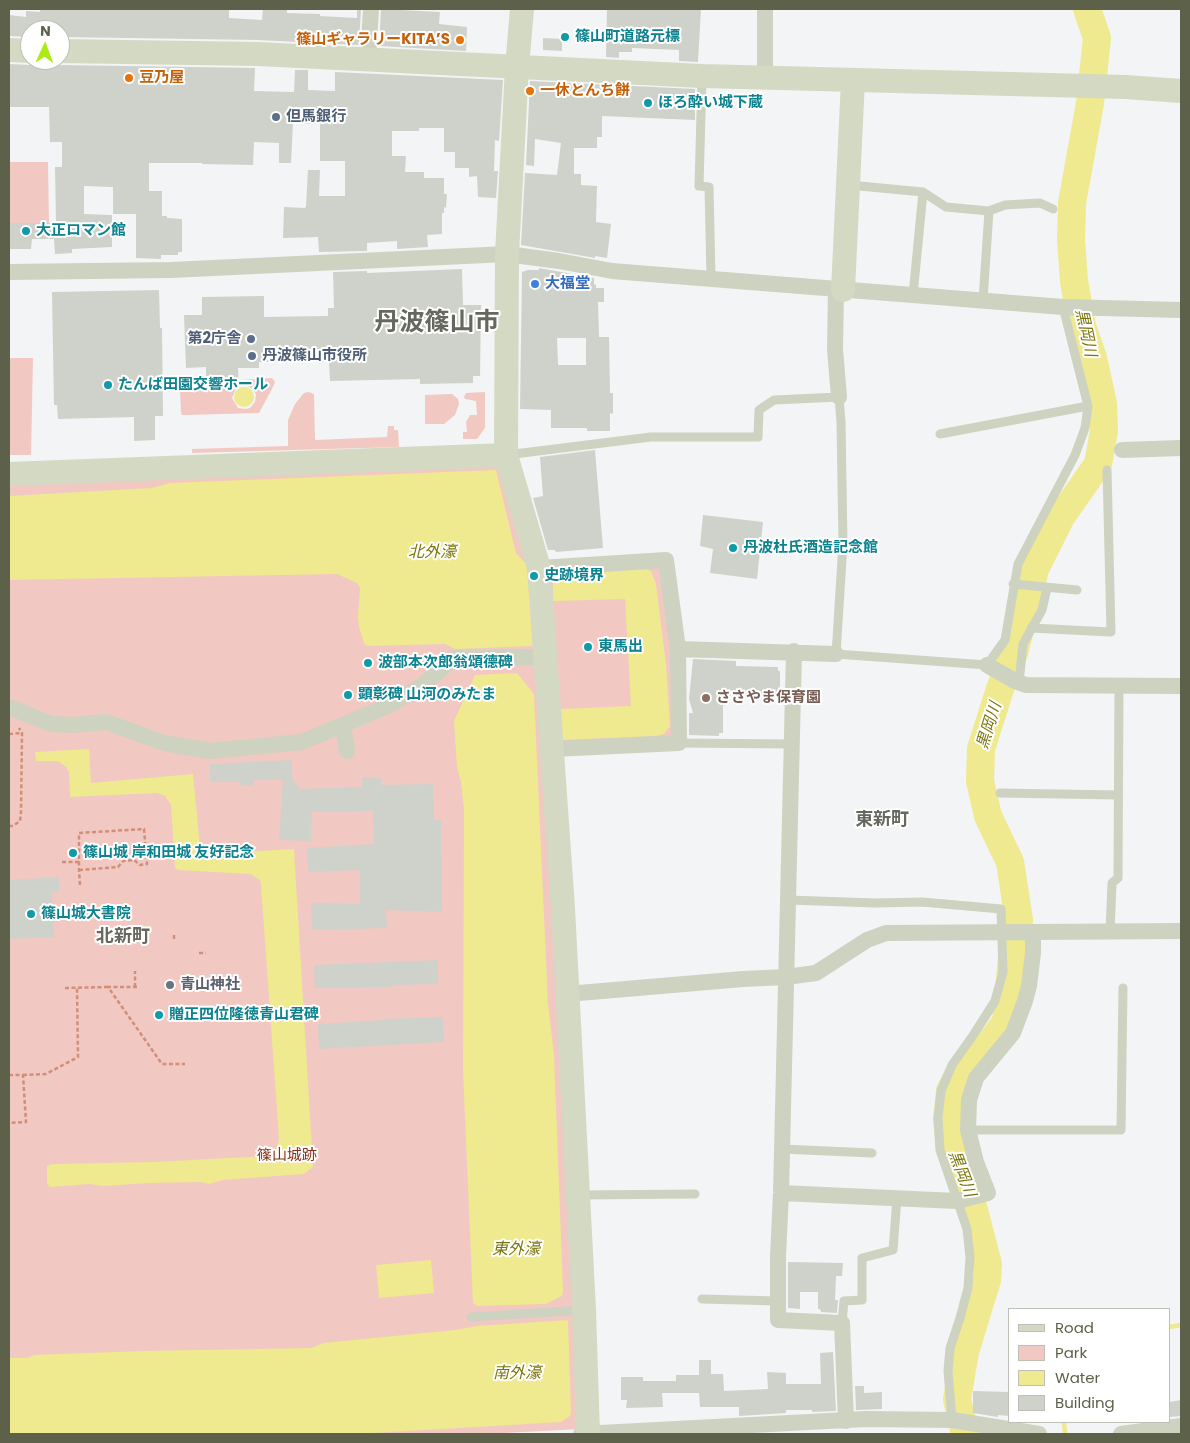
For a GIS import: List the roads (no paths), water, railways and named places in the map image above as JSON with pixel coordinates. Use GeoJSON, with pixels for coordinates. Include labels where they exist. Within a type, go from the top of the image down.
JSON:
{"type":"FeatureCollection","features":[{"type":"Feature","properties":{"kind":"street"},"geometry":{"type":"LineString","coordinates":[[368,60],[371,9]]}},
{"type":"Feature","properties":{"kind":"street"},"geometry":{"type":"LineString","coordinates":[[522,9],[507,254],[506,455],[540,568],[563,908],[584,1310],[588,1434]]}},
{"type":"Feature","properties":{"kind":"street"},"geometry":{"type":"LineString","coordinates":[[765,9],[765,77]]}},
{"type":"Feature","properties":{"kind":"street"},"geometry":{"type":"LineString","coordinates":[[70,51],[258,54],[702,76],[1126,87],[1181,91]]}},
{"type":"Feature","properties":{"kind":"street"},"geometry":{"type":"LineString","coordinates":[[839,397],[835,349],[848,185],[852,80]]}},
{"type":"Feature","properties":{"kind":"street"},"geometry":{"type":"LineString","coordinates":[[9,272],[170,270],[507,254],[612,271],[840,290],[1063,307],[1181,310]]}},
{"type":"Feature","properties":{"kind":"street"},"geometry":{"type":"LineString","coordinates":[[1122,450],[1181,448]]}},
{"type":"Feature","properties":{"kind":"street"},"geometry":{"type":"LineString","coordinates":[[9,474],[506,455]]}},
{"type":"Feature","properties":{"kind":"street"},"geometry":{"type":"LineString","coordinates":[[540,568],[666,560],[678,649],[679,742],[553,749]]}},
{"type":"Feature","properties":{"kind":"street"},"geometry":{"type":"LineString","coordinates":[[678,649],[794,651],[836,654]]}},
{"type":"Feature","properties":{"kind":"street"},"geometry":{"type":"LineString","coordinates":[[794,651],[778,1257],[778,1320],[842,1322],[846,1421]]}},
{"type":"Feature","properties":{"kind":"street"},"geometry":{"type":"LineString","coordinates":[[9,707],[51,724],[74,725],[106,722],[164,743],[210,751],[302,742],[390,705],[424,684],[454,658],[546,657]]}},
{"type":"Feature","properties":{"kind":"street"},"geometry":{"type":"LineString","coordinates":[[992,668],[1026,685],[1181,686]]}},
{"type":"Feature","properties":{"kind":"street"},"geometry":{"type":"LineString","coordinates":[[344,725],[347,751]]}},
{"type":"Feature","properties":{"kind":"street"},"geometry":{"type":"LineString","coordinates":[[567,994],[744,979],[786,978],[816,973],[867,940],[886,933],[1181,931]]}},
{"type":"Feature","properties":{"kind":"street"},"geometry":{"type":"LineString","coordinates":[[781,1193],[959,1201],[988,1193],[976,1162],[968,1130],[969,1100],[976,1078],[1013,1033],[1025,1001],[1033,953],[1030,932]]}},
{"type":"Feature","properties":{"kind":"street"},"geometry":{"type":"LineString","coordinates":[[581,1434],[802,1429],[846,1421],[866,1427],[952,1420],[1039,1434]]}},
{"type":"Feature","properties":{"kind":"street"},"geometry":{"type":"LineString","coordinates":[[1121,1434],[1181,1426]]}},
{"type":"Feature","properties":{"kind":"lane"},"geometry":{"type":"LineString","coordinates":[[702,76],[699,186],[709,187],[711,278]]}},
{"type":"Feature","properties":{"kind":"lane"},"geometry":{"type":"LineString","coordinates":[[848,185],[923,192],[946,207],[989,211],[1005,205],[1040,203],[1053,209]]}},
{"type":"Feature","properties":{"kind":"lane"},"geometry":{"type":"LineString","coordinates":[[913,295],[923,192]]}},
{"type":"Feature","properties":{"kind":"lane"},"geometry":{"type":"LineString","coordinates":[[983,300],[989,211]]}},
{"type":"Feature","properties":{"kind":"lane"},"geometry":{"type":"LineString","coordinates":[[506,455],[651,437],[758,437],[759,410],[774,400],[839,397],[843,544],[836,654],[992,668],[1005,640],[1013,584],[1018,564],[1075,455],[1085,428],[1088,406],[1063,307]]}},
{"type":"Feature","properties":{"kind":"lane"},"geometry":{"type":"LineString","coordinates":[[940,434],[1088,406]]}},
{"type":"Feature","properties":{"kind":"lane"},"geometry":{"type":"LineString","coordinates":[[1031,628],[1111,632],[1107,470]]}},
{"type":"Feature","properties":{"kind":"lane"},"geometry":{"type":"LineString","coordinates":[[1013,584],[1077,590]]}},
{"type":"Feature","properties":{"kind":"lane"},"geometry":{"type":"LineString","coordinates":[[1017,682],[1023,644],[1042,610],[1047,588]]}},
{"type":"Feature","properties":{"kind":"lane"},"geometry":{"type":"LineString","coordinates":[[1110,932],[1112,884],[1118,878],[1120,686]]}},
{"type":"Feature","properties":{"kind":"lane"},"geometry":{"type":"LineString","coordinates":[[679,742],[792,744]]}},
{"type":"Feature","properties":{"kind":"lane"},"geometry":{"type":"LineString","coordinates":[[1000,793],[1118,795]]}},
{"type":"Feature","properties":{"kind":"lane"},"geometry":{"type":"LineString","coordinates":[[788,900],[875,904],[922,902],[1001,909],[1003,972],[995,1001],[952,1065],[941,1091],[938,1118],[940,1150],[967,1229],[970,1257],[968,1288],[950,1348],[948,1371],[952,1420]]}},
{"type":"Feature","properties":{"kind":"lane"},"geometry":{"type":"LineString","coordinates":[[968,1130],[1120,1130],[1123,988]]}},
{"type":"Feature","properties":{"kind":"lane"},"geometry":{"type":"LineString","coordinates":[[782,1149],[872,1153]]}},
{"type":"Feature","properties":{"kind":"lane"},"geometry":{"type":"LineString","coordinates":[[578,1195],[694,1194]]}},
{"type":"Feature","properties":{"kind":"lane"},"geometry":{"type":"LineString","coordinates":[[842,1322],[844,1301],[862,1300],[862,1258],[893,1250],[897,1198]]}},
{"type":"Feature","properties":{"kind":"lane"},"geometry":{"type":"LineString","coordinates":[[702,1299],[778,1301]]}},
{"type":"Feature","properties":{"kind":"lane"},"geometry":{"type":"LineString","coordinates":[[471,1317],[584,1310]]}},
{"type":"Feature","properties":{"kind":"water"},"geometry":{"type":"Polygon","coordinates":[[[244,387],[251,390],[254,397],[251,404],[244,407],[237,404],[234,397],[237,390],[244,387]]]}},
{"type":"Feature","properties":{"kind":"water","name":"北外濠"},"geometry":{"type":"Polygon","coordinates":[[[496,470],[516,553],[529,567],[533,646],[455,649],[445,644],[368,646],[364,644],[359,627],[360,588],[357,583],[337,574],[9,580],[9,496],[151,488],[170,483],[496,470]]]}},
{"type":"Feature","properties":{"kind":"water"},"geometry":{"type":"Polygon","coordinates":[[[645,568],[651,571],[656,584],[666,664],[670,726],[664,734],[656,736],[560,740],[560,709],[631,706],[625,599],[553,601],[553,576],[645,568]]]}},
{"type":"Feature","properties":{"kind":"water","name":"東外濠"},"geometry":{"type":"Polygon","coordinates":[[[517,673],[534,694],[548,1004],[554,1055],[563,1290],[562,1296],[546,1304],[477,1306],[473,1303],[463,1070],[464,810],[461,782],[457,767],[454,721],[475,675],[517,673]]]}},
{"type":"Feature","properties":{"kind":"water"},"geometry":{"type":"Polygon","coordinates":[[[89,749],[91,783],[193,774],[200,847],[205,852],[224,853],[294,849],[313,1167],[304,1174],[222,1180],[209,1184],[201,1182],[148,1183],[104,1186],[90,1184],[50,1187],[47,1183],[47,1166],[53,1164],[154,1162],[267,1156],[277,1148],[279,1138],[260,880],[250,874],[178,870],[175,867],[171,805],[165,796],[157,793],[70,797],[69,772],[66,767],[58,761],[36,761],[35,752],[89,749]]]}},
{"type":"Feature","properties":{"kind":"water"},"geometry":{"type":"Polygon","coordinates":[[[431,1260],[434,1293],[379,1298],[376,1265],[431,1260]]]}},
{"type":"Feature","properties":{"kind":"water","name":"南外濠"},"geometry":{"type":"Polygon","coordinates":[[[568,1320],[571,1412],[570,1416],[561,1422],[357,1434],[9,1434],[9,1358],[27,1358],[34,1355],[143,1351],[312,1348],[323,1343],[455,1330],[477,1326],[568,1320]]]}},
{"type":"Feature","properties":{"kind":"waterway","name":"黒岡川"},"geometry":{"type":"LineString","coordinates":[[965,1434],[957,1399],[965,1352],[987,1280],[988,1264],[970,1195],[950,1148],[947,1119],[950,1091],[962,1068],[986,1048],[1006,1022],[1012,957],[1019,920],[1010,862],[988,816],[980,781],[981,749],[1000,689],[1014,653],[1035,569],[1061,517],[1098,464],[1104,431],[1103,404],[1093,358],[1082,326],[1074,281],[1071,240],[1072,203],[1090,103],[1097,38],[1087,9]]}},
{"type":"Feature","properties":{"kind":"waterway"},"geometry":{"type":"LineString","coordinates":[[1170,1327],[1181,1325]]}},
{"type":"Feature","properties":{"kind":"waterway"},"geometry":{"type":"LineString","coordinates":[[1064,1423],[1065,1434]]}},
{"type":"Feature","properties":{"kind":"place","name":"篠山町道路元標"},"geometry":{"type":"Point","coordinates":[565,37]}},
{"type":"Feature","properties":{"kind":"place","name":"篠山ギャラリーKITA’S"},"geometry":{"type":"Point","coordinates":[460,40]}},
{"type":"Feature","properties":{"kind":"place","name":"豆乃屋"},"geometry":{"type":"Point","coordinates":[129,78]}},
{"type":"Feature","properties":{"kind":"place","name":"一休とんち餅"},"geometry":{"type":"Point","coordinates":[530,91]}},
{"type":"Feature","properties":{"kind":"place","name":"ほろ酔い城下蔵"},"geometry":{"type":"Point","coordinates":[648,103]}},
{"type":"Feature","properties":{"kind":"place","name":"但馬銀行"},"geometry":{"type":"Point","coordinates":[276,117]}},
{"type":"Feature","properties":{"kind":"place","name":"大正ロマン館"},"geometry":{"type":"Point","coordinates":[26,231]}},
{"type":"Feature","properties":{"kind":"place","name":"大福堂"},"geometry":{"type":"Point","coordinates":[535,284]}},
{"type":"Feature","properties":{"kind":"place","name":"第2庁舎"},"geometry":{"type":"Point","coordinates":[251,339]}},
{"type":"Feature","properties":{"kind":"place","name":"丹波篠山市役所"},"geometry":{"type":"Point","coordinates":[252,356]}},
{"type":"Feature","properties":{"kind":"place","name":"たんば田園交響ホール"},"geometry":{"type":"Point","coordinates":[108,385]}},
{"type":"Feature","properties":{"kind":"place","name":"丹波杜氏酒造記念館"},"geometry":{"type":"Point","coordinates":[733,548]}},
{"type":"Feature","properties":{"kind":"place","name":"史跡境界"},"geometry":{"type":"Point","coordinates":[534,576]}},
{"type":"Feature","properties":{"kind":"place","name":"東馬出"},"geometry":{"type":"Point","coordinates":[588,647]}},
{"type":"Feature","properties":{"kind":"place","name":"波部本次郎翁頌德碑"},"geometry":{"type":"Point","coordinates":[368,663]}},
{"type":"Feature","properties":{"kind":"place","name":"顕彰碑 山河のみたま"},"geometry":{"type":"Point","coordinates":[348,695]}},
{"type":"Feature","properties":{"kind":"place","name":"ささやま保育園"},"geometry":{"type":"Point","coordinates":[706,698]}},
{"type":"Feature","properties":{"kind":"place","name":"篠山城 岸和田城 友好記念"},"geometry":{"type":"Point","coordinates":[73,853]}},
{"type":"Feature","properties":{"kind":"place","name":"篠山城大書院"},"geometry":{"type":"Point","coordinates":[31,914]}},
{"type":"Feature","properties":{"kind":"place","name":"青山神社"},"geometry":{"type":"Point","coordinates":[170,985]}},
{"type":"Feature","properties":{"kind":"place","name":"贈正四位隆徳青山君碑"},"geometry":{"type":"Point","coordinates":[159,1015]}},
{"type":"Feature","properties":{"kind":"district","name":"丹波篠山市"},"geometry":{"type":"Point","coordinates":[437,324]}},
{"type":"Feature","properties":{"kind":"district","name":"東新町"},"geometry":{"type":"Point","coordinates":[882,820]}},
{"type":"Feature","properties":{"kind":"district","name":"北新町"},"geometry":{"type":"Point","coordinates":[123,937]}},
{"type":"Feature","properties":{"kind":"park label","name":"篠山城跡"},"geometry":{"type":"Point","coordinates":[287,1156]}}]}
